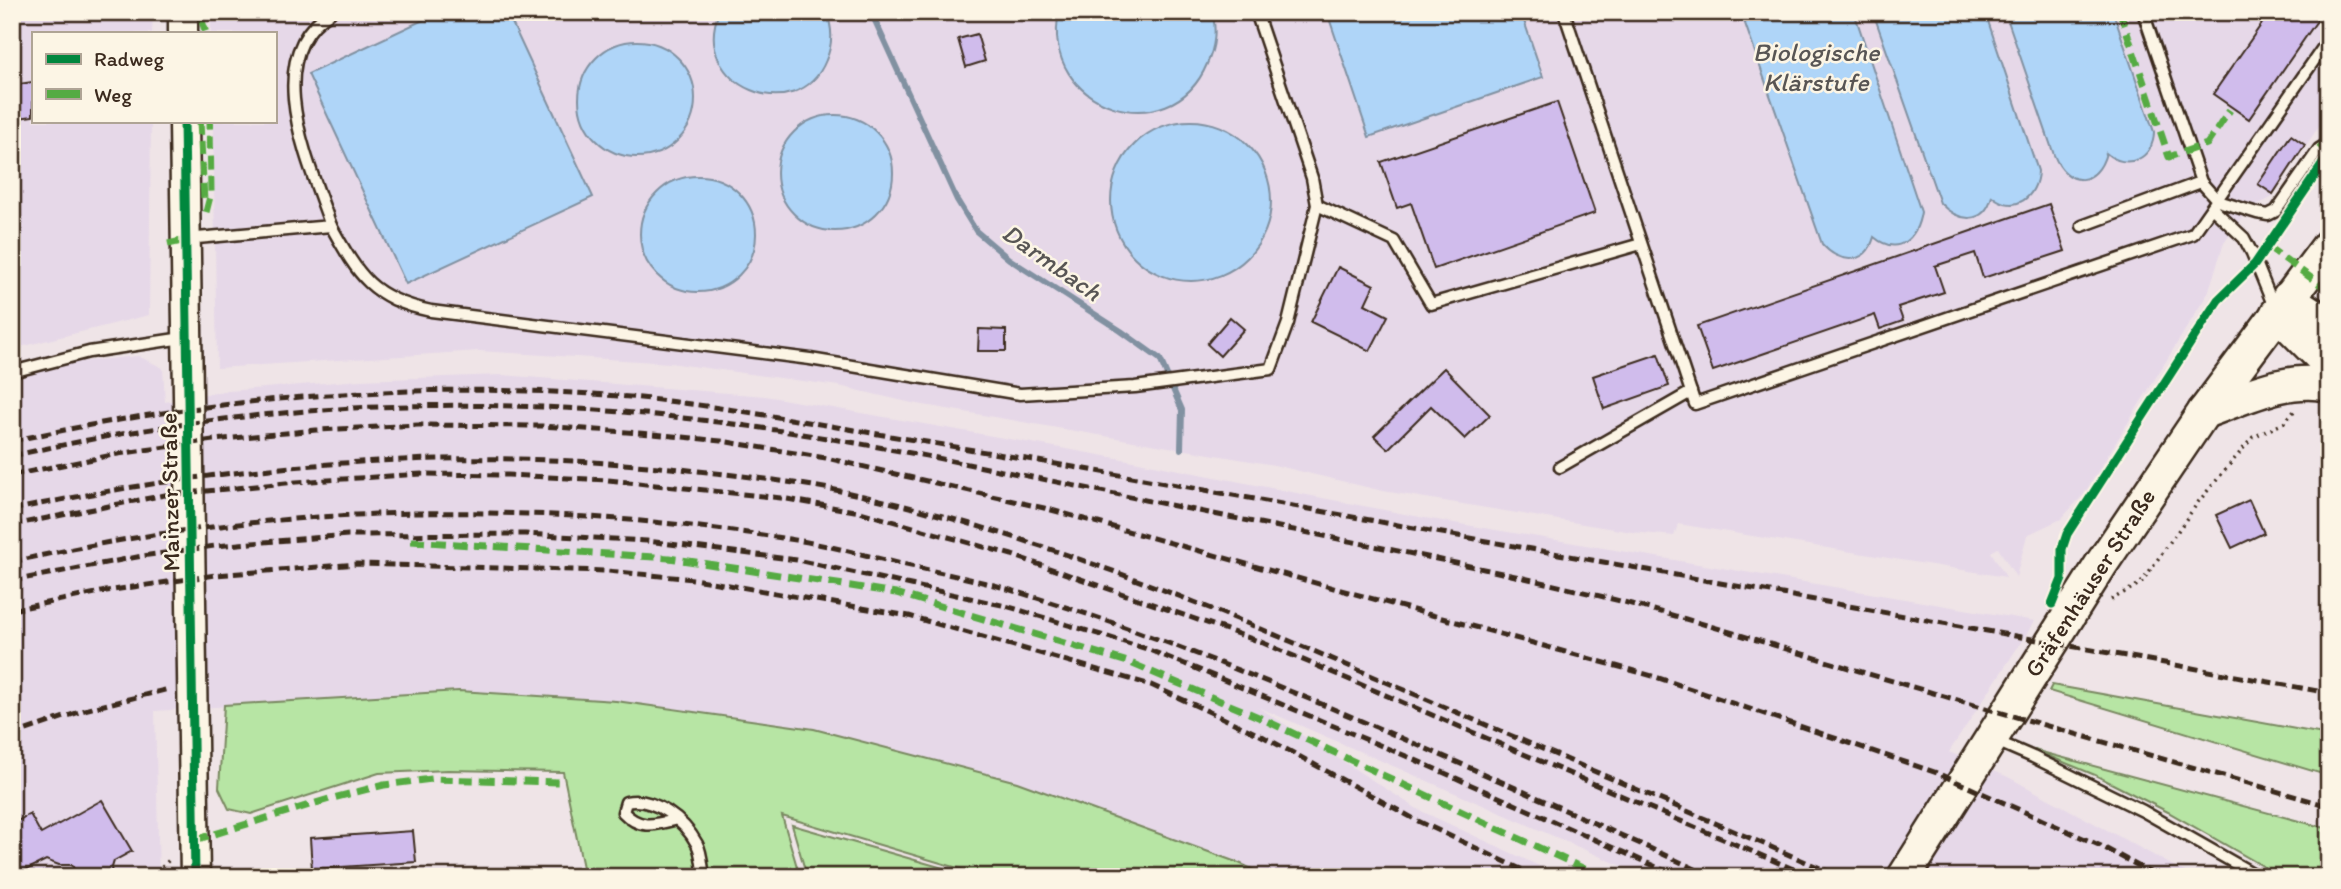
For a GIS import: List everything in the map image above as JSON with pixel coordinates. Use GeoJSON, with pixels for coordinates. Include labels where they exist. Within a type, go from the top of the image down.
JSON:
{"type":"FeatureCollection","features":[{"type":"Feature","properties":{"kind":"main road"},"geometry":{"type":"LineString","coordinates":[[183,12],[183,32]]}},
{"type":"Feature","properties":{"kind":"main road","name":"Mainzer Straße"},"geometry":{"type":"LineString","coordinates":[[184,122],[187,338],[187,866]]}},
{"type":"Feature","properties":{"kind":"main road","name":"Gräfenhäuser Straße"},"geometry":{"type":"LineString","coordinates":[[1904,877],[2074,605],[2204,412],[2329,246]]}},
{"type":"Feature","properties":{"kind":"main road"},"geometry":{"type":"LineString","coordinates":[[2283,305],[2329,325]]}},
{"type":"Feature","properties":{"kind":"main road"},"geometry":{"type":"LineString","coordinates":[[2283,305],[2329,365]]}},
{"type":"Feature","properties":{"kind":"main road"},"geometry":{"type":"LineString","coordinates":[[2204,412],[2294,383],[2329,385]]}},
{"type":"Feature","properties":{"kind":"lane"},"geometry":{"type":"LineString","coordinates":[[331,12],[304,37],[297,57],[293,88],[295,114],[301,141],[331,226],[349,259],[377,291],[411,306],[431,311],[810,359],[1020,394],[1135,387],[1270,369],[1288,323],[1317,205],[1312,178],[1256,12]]}},
{"type":"Feature","properties":{"kind":"lane"},"geometry":{"type":"LineString","coordinates":[[1564,12],[1695,404],[2193,234],[2216,205],[2329,39]]}},
{"type":"Feature","properties":{"kind":"lane"},"geometry":{"type":"LineString","coordinates":[[2143,12],[2201,182],[2248,245],[2283,305]]}},
{"type":"Feature","properties":{"kind":"lane"},"geometry":{"type":"LineString","coordinates":[[2216,205],[2268,215],[2276,211],[2319,149],[2329,143]]}},
{"type":"Feature","properties":{"kind":"lane"},"geometry":{"type":"LineString","coordinates":[[2082,226],[2201,182]]}},
{"type":"Feature","properties":{"kind":"lane"},"geometry":{"type":"LineString","coordinates":[[1317,205],[1394,241],[1431,304],[1641,244]]}},
{"type":"Feature","properties":{"kind":"lane"},"geometry":{"type":"LineString","coordinates":[[186,240],[331,226]]}},
{"type":"Feature","properties":{"kind":"lane"},"geometry":{"type":"LineString","coordinates":[[12,372],[89,352],[187,338]]}},
{"type":"Feature","properties":{"kind":"lane"},"geometry":{"type":"LineString","coordinates":[[1560,467],[1691,392]]}},
{"type":"Feature","properties":{"kind":"lane"},"geometry":{"type":"LineString","coordinates":[[1990,738],[2143,811],[2259,877]]}},
{"type":"Feature","properties":{"kind":"lane"},"geometry":{"type":"LineString","coordinates":[[677,819],[652,825],[632,822],[623,812],[626,802],[637,800],[663,808],[677,819],[698,846],[704,877]]}},
{"type":"Feature","properties":{"kind":"path"},"geometry":{"type":"LineString","coordinates":[[2108,602],[2141,583],[2199,501],[2253,437],[2284,423],[2295,410],[2295,400]]}},
{"type":"Feature","properties":{"kind":"path"},"geometry":{"type":"LineString","coordinates":[[152,877],[187,866]]}},
{"type":"Feature","properties":{"kind":"shaded area"},"geometry":{"type":"Polygon","coordinates":[[[12,12],[153,12],[152,32],[32,32],[32,122],[151,122],[149,315],[12,349],[12,12]]]}},
{"type":"Feature","properties":{"kind":"shaded area"},"geometry":{"type":"Polygon","coordinates":[[[211,12],[2329,12],[2329,111],[2271,198],[2248,209],[2224,243],[2208,293],[2084,494],[2061,519],[2027,535],[2016,577],[1998,548],[1991,552],[2006,577],[1678,524],[1674,536],[1632,532],[1383,491],[1274,465],[912,403],[839,386],[670,363],[479,351],[217,368],[213,122],[276,122],[276,32],[211,32],[211,12]]]}},
{"type":"Feature","properties":{"kind":"shaded area"},"geometry":{"type":"Polygon","coordinates":[[[138,356],[163,368],[165,402],[217,392],[360,380],[502,375],[765,396],[1128,460],[1425,518],[2035,621],[1949,752],[2008,777],[2194,877],[1647,877],[1258,707],[1419,810],[1563,877],[1269,877],[1239,863],[1017,782],[616,701],[459,691],[155,711],[159,877],[12,877],[12,381],[58,364],[138,356]]]}},
{"type":"Feature","properties":{"kind":"green space"},"geometry":{"type":"Polygon","coordinates":[[[2052,685],[2329,735],[2329,776],[2049,691],[2052,685]]]}},
{"type":"Feature","properties":{"kind":"green space"},"geometry":{"type":"Polygon","coordinates":[[[459,691],[616,701],[814,729],[1017,782],[1239,863],[1269,877],[988,877],[782,816],[800,877],[585,877],[563,772],[448,770],[379,773],[251,814],[229,809],[219,788],[224,705],[459,691]]]}},
{"type":"Feature","properties":{"kind":"green space"},"geometry":{"type":"Polygon","coordinates":[[[2034,750],[2329,829],[2329,877],[2282,877],[2168,812],[2095,775],[2034,750]]]}},
{"type":"Feature","properties":{"kind":"green space"},"geometry":{"type":"Polygon","coordinates":[[[792,825],[957,872],[971,877],[807,877],[792,825]]]}},
{"type":"Feature","properties":{"kind":"water"},"geometry":{"type":"Polygon","coordinates":[[[440,12],[507,12],[593,197],[406,284],[308,74],[440,12]]]}},
{"type":"Feature","properties":{"kind":"water"},"geometry":{"type":"Polygon","coordinates":[[[719,12],[826,12],[831,36],[826,60],[812,81],[793,92],[772,95],[751,90],[732,78],[719,61],[714,38],[719,12]]]}},
{"type":"Feature","properties":{"kind":"water"},"geometry":{"type":"Polygon","coordinates":[[[1059,12],[1212,12],[1215,32],[1212,51],[1207,64],[1189,90],[1166,106],[1139,111],[1112,107],[1088,94],[1069,73],[1058,46],[1059,12]]]}},
{"type":"Feature","properties":{"kind":"water"},"geometry":{"type":"Polygon","coordinates":[[[1327,12],[1521,12],[1543,77],[1369,137],[1327,12]]]}},
{"type":"Feature","properties":{"kind":"water","name":"Biologische Klärstufe"},"geometry":{"type":"Polygon","coordinates":[[[1741,12],[1854,12],[1921,212],[1915,230],[1905,242],[1891,245],[1874,237],[1865,253],[1851,259],[1836,255],[1822,244],[1741,12]]]}},
{"type":"Feature","properties":{"kind":"water","name":"Biologische Klärstufe"},"geometry":{"type":"Polygon","coordinates":[[[1873,12],[1985,12],[2038,171],[2034,189],[2023,200],[2009,204],[1992,196],[1983,212],[1970,218],[1955,214],[1940,203],[1873,12]]]}},
{"type":"Feature","properties":{"kind":"water"},"geometry":{"type":"Polygon","coordinates":[[[2005,12],[2113,12],[2154,132],[2153,141],[2144,155],[2138,159],[2122,161],[2106,153],[2102,164],[2089,177],[2074,178],[2066,173],[2054,155],[2005,12]]]}},
{"type":"Feature","properties":{"kind":"water"},"geometry":{"type":"Polygon","coordinates":[[[637,41],[659,45],[678,58],[691,77],[695,99],[691,121],[678,140],[659,153],[637,157],[615,153],[596,140],[583,121],[579,99],[583,77],[596,58],[615,45],[637,41]]]}},
{"type":"Feature","properties":{"kind":"water"},"geometry":{"type":"Polygon","coordinates":[[[835,115],[857,119],[876,132],[889,151],[893,173],[889,195],[876,214],[857,227],[835,231],[813,227],[794,214],[781,195],[777,173],[781,151],[794,132],[813,119],[835,115]]]}},
{"type":"Feature","properties":{"kind":"water"},"geometry":{"type":"Polygon","coordinates":[[[1191,121],[1221,128],[1247,145],[1264,171],[1271,201],[1264,231],[1247,257],[1221,274],[1191,281],[1161,274],[1135,257],[1118,231],[1111,201],[1118,171],[1135,145],[1161,128],[1191,121]]]}},
{"type":"Feature","properties":{"kind":"water"},"geometry":{"type":"Polygon","coordinates":[[[698,176],[720,180],[739,193],[752,212],[756,234],[752,256],[739,275],[720,288],[698,292],[676,288],[657,275],[644,256],[640,234],[644,212],[657,193],[676,180],[698,176]]]}},
{"type":"Feature","properties":{"kind":"building"},"geometry":{"type":"Polygon","coordinates":[[[2270,12],[2323,12],[2249,119],[2213,94],[2270,12]]]}},
{"type":"Feature","properties":{"kind":"building"},"geometry":{"type":"Polygon","coordinates":[[[977,34],[985,61],[966,67],[958,39],[977,34]]]}},
{"type":"Feature","properties":{"kind":"building"},"geometry":{"type":"Polygon","coordinates":[[[32,82],[32,116],[12,119],[12,85],[32,82]]]}},
{"type":"Feature","properties":{"kind":"building"},"geometry":{"type":"Polygon","coordinates":[[[1557,102],[1595,213],[1434,269],[1411,203],[1397,208],[1381,162],[1557,102]]]}},
{"type":"Feature","properties":{"kind":"building"},"geometry":{"type":"Polygon","coordinates":[[[2291,135],[2305,145],[2273,194],[2258,184],[2291,135]]]}},
{"type":"Feature","properties":{"kind":"building"},"geometry":{"type":"Polygon","coordinates":[[[2049,204],[2065,251],[1983,278],[1975,253],[1935,266],[1944,292],[1898,307],[1903,321],[1880,329],[1875,315],[1713,371],[1697,326],[2049,204]]]}},
{"type":"Feature","properties":{"kind":"building"},"geometry":{"type":"Polygon","coordinates":[[[1338,267],[1374,285],[1365,304],[1388,316],[1370,351],[1311,322],[1338,267]]]}},
{"type":"Feature","properties":{"kind":"building"},"geometry":{"type":"Polygon","coordinates":[[[1230,317],[1244,329],[1220,356],[1207,344],[1230,317]]]}},
{"type":"Feature","properties":{"kind":"building"},"geometry":{"type":"Polygon","coordinates":[[[979,329],[1006,330],[1006,351],[978,351],[979,329]]]}},
{"type":"Feature","properties":{"kind":"building"},"geometry":{"type":"Polygon","coordinates":[[[1658,354],[1669,386],[1604,409],[1593,376],[1658,354]]]}},
{"type":"Feature","properties":{"kind":"building"},"geometry":{"type":"Polygon","coordinates":[[[1444,368],[1490,415],[1465,439],[1431,406],[1388,449],[1374,436],[1444,368]]]}},
{"type":"Feature","properties":{"kind":"building"},"geometry":{"type":"Polygon","coordinates":[[[2249,500],[2264,533],[2232,548],[2216,515],[2249,500]]]}},
{"type":"Feature","properties":{"kind":"building"},"geometry":{"type":"Polygon","coordinates":[[[102,800],[132,851],[114,861],[110,874],[97,870],[86,877],[78,877],[72,865],[59,865],[46,860],[12,877],[12,824],[30,814],[41,834],[102,800]]]}},
{"type":"Feature","properties":{"kind":"building"},"geometry":{"type":"Polygon","coordinates":[[[413,831],[416,862],[312,869],[310,838],[413,831]]]}},
{"type":"Feature","properties":{"kind":"waterway","name":"Darmbach"},"geometry":{"type":"LineString","coordinates":[[871,12],[957,200],[976,231],[1009,259],[1160,359],[1182,410],[1181,449]]}},
{"type":"Feature","properties":{"kind":"railway"},"geometry":{"type":"LineString","coordinates":[[12,441],[221,405],[362,393],[503,391],[651,399],[765,415],[1105,472],[2329,693]]}},
{"type":"Feature","properties":{"kind":"railway"},"geometry":{"type":"LineString","coordinates":[[12,456],[176,425],[258,415],[425,406],[591,410],[674,417],[795,433],[975,466],[1388,549],[1620,601],[2329,806]]}},
{"type":"Feature","properties":{"kind":"railway"},"geometry":{"type":"LineString","coordinates":[[12,475],[118,454],[213,440],[316,430],[418,425],[543,426],[653,434],[721,441],[826,458],[1044,508],[1656,677],[1937,773],[2101,846],[2159,877]]}},
{"type":"Feature","properties":{"kind":"railway"},"geometry":{"type":"LineString","coordinates":[[12,510],[97,493],[268,469],[439,459],[612,463],[698,471],[839,491],[929,512],[998,532],[1134,579],[1334,660],[1841,877]]}},
{"type":"Feature","properties":{"kind":"railway"},"geometry":{"type":"LineString","coordinates":[[12,525],[165,495],[296,482],[422,474],[608,480],[781,498],[860,512],[1012,555],[1261,642],[1812,877]]}},
{"type":"Feature","properties":{"kind":"railway"},"geometry":{"type":"LineString","coordinates":[[12,562],[108,542],[205,528],[302,518],[399,513],[595,517],[692,526],[804,542],[988,584],[1055,603],[1174,645],[1379,728],[1713,877]]}},
{"type":"Feature","properties":{"kind":"railway"},"geometry":{"type":"LineString","coordinates":[[12,581],[142,556],[215,546],[348,535],[525,534],[647,541],[797,560],[1006,606],[1144,648],[1413,759],[1679,877]]}},
{"type":"Feature","properties":{"kind":"railway"},"geometry":{"type":"LineString","coordinates":[[12,610],[106,591],[216,575],[357,564],[607,571],[694,579],[909,616],[1151,685],[1262,736],[1418,821],[1538,877]]}},
{"type":"Feature","properties":{"kind":"railway"},"geometry":{"type":"LineString","coordinates":[[12,735],[88,709],[169,689]]}},
{"type":"Feature","properties":{"kind":"marked path"},"geometry":{"type":"LineString","coordinates":[[2120,12],[2169,157],[2207,144],[2230,110]]}},
{"type":"Feature","properties":{"kind":"marked path"},"geometry":{"type":"LineString","coordinates":[[2145,18],[2163,12]]}},
{"type":"Feature","properties":{"kind":"marked path"},"geometry":{"type":"LineString","coordinates":[[201,18],[206,32]]}},
{"type":"Feature","properties":{"kind":"marked path"},"geometry":{"type":"LineString","coordinates":[[200,122],[204,201]]}},
{"type":"Feature","properties":{"kind":"marked path"},"geometry":{"type":"LineString","coordinates":[[206,212],[211,193],[210,122]]}},
{"type":"Feature","properties":{"kind":"marked path"},"geometry":{"type":"LineString","coordinates":[[2319,149],[2329,136]]}},
{"type":"Feature","properties":{"kind":"marked path"},"geometry":{"type":"LineString","coordinates":[[168,244],[186,240]]}},
{"type":"Feature","properties":{"kind":"marked path"},"geometry":{"type":"LineString","coordinates":[[2267,246],[2329,291]]}},
{"type":"Feature","properties":{"kind":"marked path"},"geometry":{"type":"LineString","coordinates":[[411,541],[669,558],[896,593],[1128,662],[1256,716],[1602,877]]}},
{"type":"Feature","properties":{"kind":"marked path"},"geometry":{"type":"LineString","coordinates":[[195,840],[384,785],[432,779],[563,782]]}},
{"type":"Feature","properties":{"kind":"cycle path"},"geometry":{"type":"LineString","coordinates":[[184,122],[195,877]]}},
{"type":"Feature","properties":{"kind":"cycle path"},"geometry":{"type":"LineString","coordinates":[[2052,604],[2062,579],[2062,549],[2067,534],[2218,300],[2255,264],[2329,155]]}}]}
